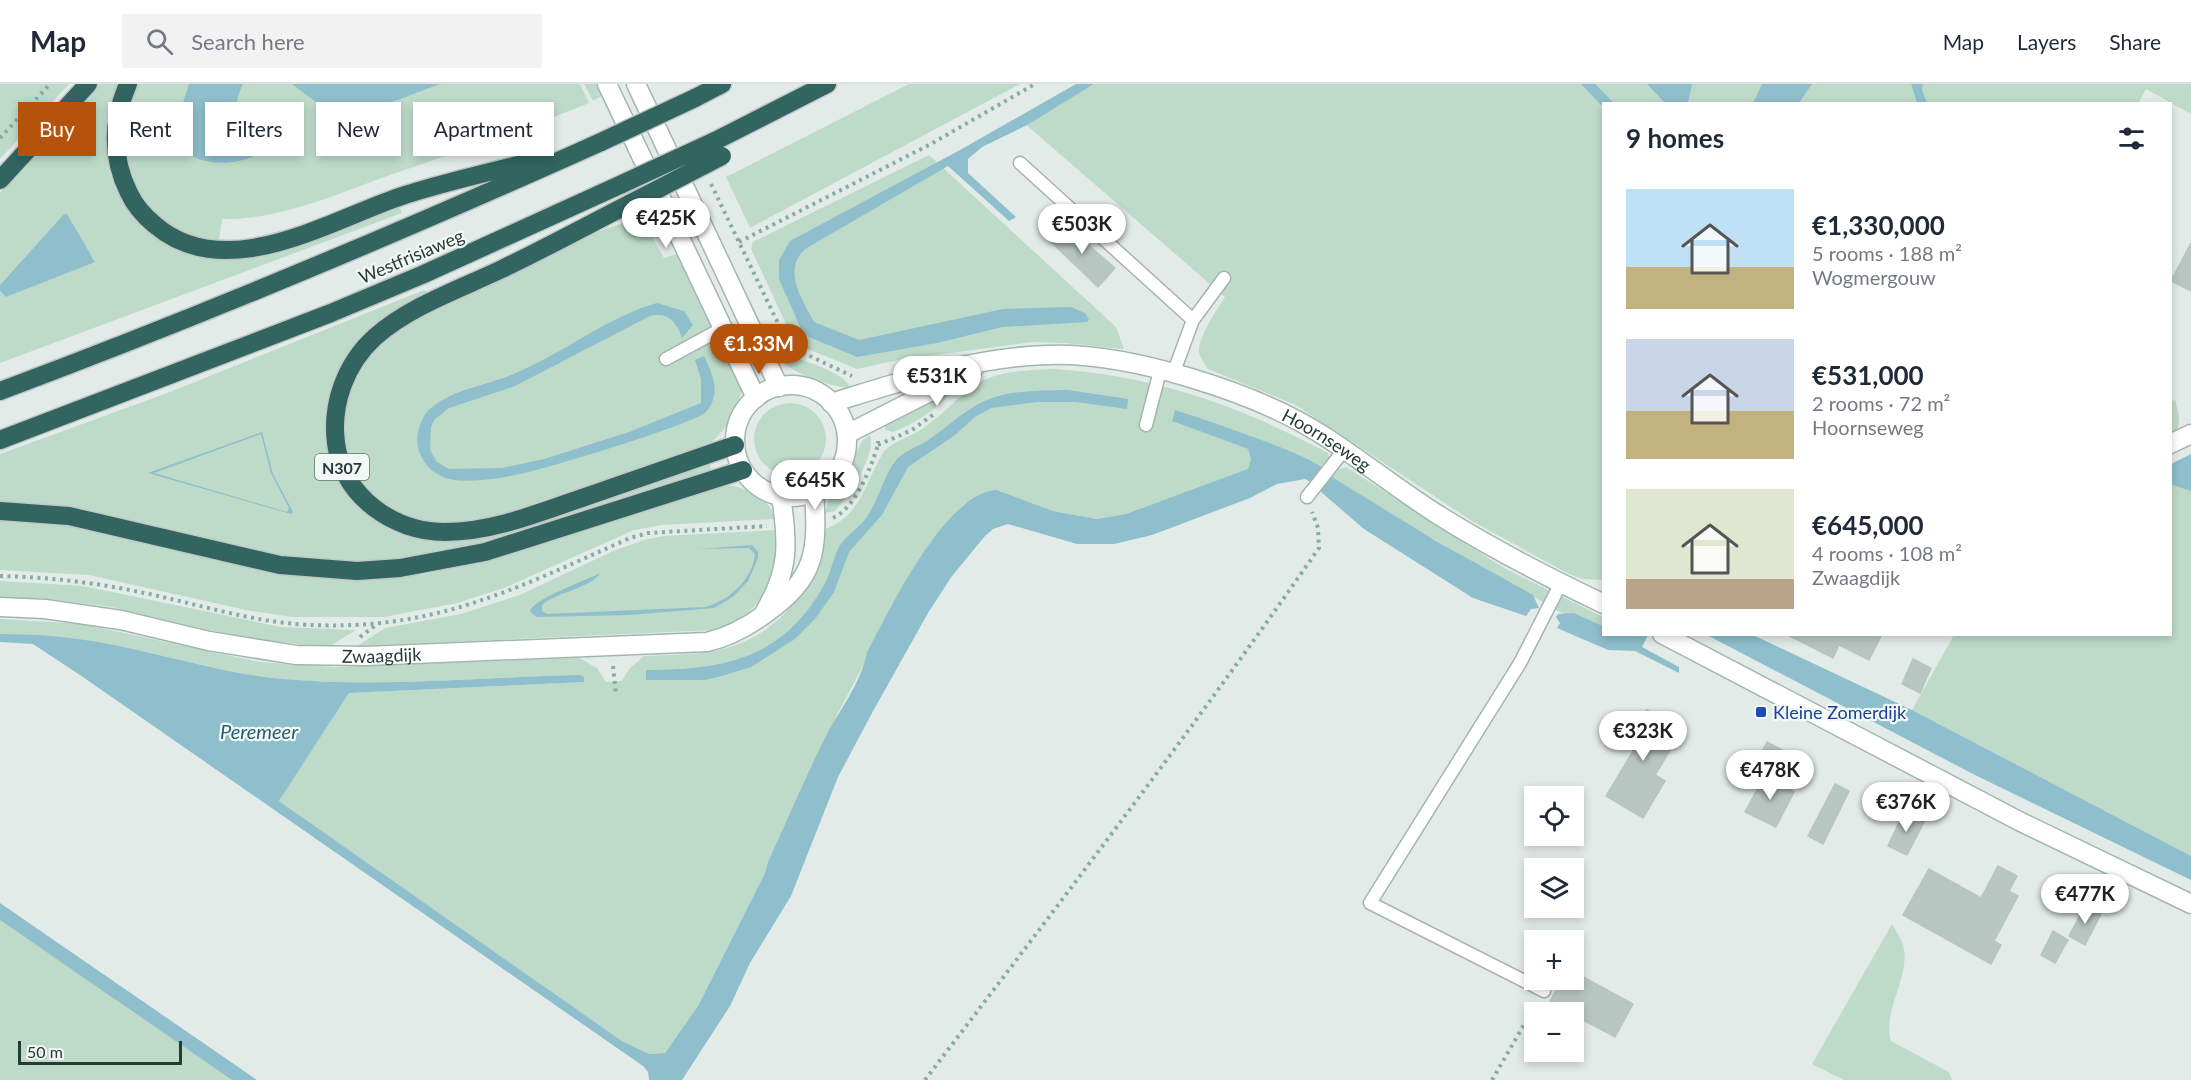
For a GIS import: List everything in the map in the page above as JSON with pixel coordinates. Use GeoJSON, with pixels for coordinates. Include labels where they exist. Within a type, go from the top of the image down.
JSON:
{"type":"FeatureCollection","features":[{"type":"Feature","properties":{"kind":"highway"},"geometry":{"type":"LineString","coordinates":[[0,180],[88,84]]}},
{"type":"Feature","properties":{"kind":"highway"},"geometry":{"type":"LineString","coordinates":[[128,84],[119,108],[115,139],[120,173],[130,197],[147,218],[175,239],[196,247],[219,250],[239,250],[272,243],[401,196],[601,142]]}},
{"type":"Feature","properties":{"kind":"highway","name":"Westfrisiaweg"},"geometry":{"type":"LineString","coordinates":[[0,391],[212,310],[378,242],[601,142],[722,84]]}},
{"type":"Feature","properties":{"kind":"highway","name":"Westfrisiaweg"},"geometry":{"type":"LineString","coordinates":[[0,440],[331,313],[424,274],[622,184],[719,149],[748,125],[827,84]]}},
{"type":"Feature","properties":{"kind":"highway","name":"N307"},"geometry":{"type":"LineString","coordinates":[[719,149],[631,203],[421,307],[376,336],[355,361],[337,400],[334,428],[339,460],[354,487],[371,507],[405,525],[431,531],[455,531],[497,524],[545,511],[735,445]]}},
{"type":"Feature","properties":{"kind":"highway"},"geometry":{"type":"LineString","coordinates":[[0,511],[69,516],[280,565],[357,571],[400,568],[484,552],[743,470]]}},
{"type":"Feature","properties":{"kind":"street"},"geometry":{"type":"LineString","coordinates":[[607,84],[756,398]]}},
{"type":"Feature","properties":{"kind":"street"},"geometry":{"type":"LineString","coordinates":[[636,84],[779,387]]}},
{"type":"Feature","properties":{"kind":"street","name":"Hoornseweg"},"geometry":{"type":"LineString","coordinates":[[831,403],[943,369],[1018,357],[1069,355],[1167,373],[1268,408],[1322,434],[1438,515],[1516,561],[1602,603]]}},
{"type":"Feature","properties":{"kind":"street","name":"Hoornseweg"},"geometry":{"type":"LineString","coordinates":[[847,434],[965,373],[1018,357]]}},
{"type":"Feature","properties":{"kind":"street"},"geometry":{"type":"LineString","coordinates":[[779,387],[807,388],[831,403],[839,412],[847,434],[846,452],[840,468],[829,482],[804,496],[781,496],[755,484],[743,470],[735,445],[740,419],[756,398],[779,387]]}},
{"type":"Feature","properties":{"kind":"street"},"geometry":{"type":"LineString","coordinates":[[2172,443],[2191,434]]}},
{"type":"Feature","properties":{"kind":"street","name":"Zwaagdijk"},"geometry":{"type":"LineString","coordinates":[[0,607],[45,609],[121,620],[209,642],[296,655],[366,656],[612,647],[715,640],[736,633],[788,598],[808,570],[815,536],[814,492]]}},
{"type":"Feature","properties":{"kind":"street","name":"Zwaagdijk"},"geometry":{"type":"LineString","coordinates":[[761,618],[777,591],[786,561],[787,548],[781,496]]}},
{"type":"Feature","properties":{"kind":"street"},"geometry":{"type":"LineString","coordinates":[[1666,636],[2021,822],[2191,904]]}},
{"type":"Feature","properties":{"kind":"lane"},"geometry":{"type":"LineString","coordinates":[[1020,163],[1193,320]]}},
{"type":"Feature","properties":{"kind":"lane"},"geometry":{"type":"LineString","coordinates":[[1146,425],[1167,373],[1193,320],[1224,278]]}},
{"type":"Feature","properties":{"kind":"lane"},"geometry":{"type":"LineString","coordinates":[[666,359],[723,328]]}},
{"type":"Feature","properties":{"kind":"lane"},"geometry":{"type":"LineString","coordinates":[[1307,497],[1344,450]]}},
{"type":"Feature","properties":{"kind":"lane"},"geometry":{"type":"LineString","coordinates":[[1544,991],[1370,903],[1520,663],[1561,583]]}},
{"type":"Feature","properties":{"kind":"path"},"geometry":{"type":"LineString","coordinates":[[0,138],[50,84]]}},
{"type":"Feature","properties":{"kind":"path"},"geometry":{"type":"LineString","coordinates":[[862,393],[854,377],[789,346],[739,242],[929,145],[1035,84]]}},
{"type":"Feature","properties":{"kind":"path"},"geometry":{"type":"LineString","coordinates":[[926,1080],[1143,795],[1319,548],[1318,528],[1307,497]]}},
{"type":"Feature","properties":{"kind":"path","name":"Zwaagdijk"},"geometry":{"type":"LineString","coordinates":[[0,576],[40,577],[102,585],[294,624],[377,625],[434,615],[477,603],[528,585],[630,538],[666,530]]}},
{"type":"Feature","properties":{"kind":"path"},"geometry":{"type":"LineString","coordinates":[[612,647],[616,694]]}},
{"type":"Feature","properties":{"kind":"path"},"geometry":{"type":"LineString","coordinates":[[1492,1080],[1544,991]]}},
{"type":"Feature","properties":{"kind":"green space"},"geometry":{"type":"Polygon","coordinates":[[[0,84],[69,84],[52,102],[18,102],[18,139],[0,159],[0,84]]]}},
{"type":"Feature","properties":{"kind":"green space"},"geometry":{"type":"Polygon","coordinates":[[[98,84],[120,84],[114,102],[108,102],[106,144],[110,175],[116,189],[130,208],[210,255],[399,205],[402,213],[0,363],[0,291],[6,297],[95,261],[64,214],[0,285],[0,193],[33,156],[96,156],[96,102],[82,102],[98,84]]]}},
{"type":"Feature","properties":{"kind":"green space"},"geometry":{"type":"Polygon","coordinates":[[[138,84],[580,84],[589,103],[554,117],[554,102],[413,102],[413,156],[445,156],[287,211],[222,219],[219,240],[190,234],[166,222],[148,206],[135,186],[127,162],[127,156],[193,156],[193,102],[132,102],[138,84]]]}},
{"type":"Feature","properties":{"kind":"green space"},"geometry":{"type":"Polygon","coordinates":[[[584,84],[598,84],[603,95],[593,101],[584,84]]]}},
{"type":"Feature","properties":{"kind":"green space"},"geometry":{"type":"Polygon","coordinates":[[[909,84],[1020,84],[750,228],[726,177],[909,84]]]}},
{"type":"Feature","properties":{"kind":"green space"},"geometry":{"type":"Polygon","coordinates":[[[1095,84],[1911,84],[1917,102],[1602,102],[1602,580],[1583,579],[1569,574],[1472,521],[1296,405],[1208,369],[1200,356],[1199,347],[1225,297],[1024,123],[1095,84]]]}},
{"type":"Feature","properties":{"kind":"green space"},"geometry":{"type":"Polygon","coordinates":[[[1923,84],[2191,84],[2191,114],[2146,89],[2139,102],[1927,102],[1922,90],[1923,84]]]}},
{"type":"Feature","properties":{"kind":"green space"},"geometry":{"type":"Polygon","coordinates":[[[929,155],[1116,327],[1124,349],[1032,342],[898,360],[857,369],[800,346],[794,341],[751,249],[753,242],[929,155]]]}},
{"type":"Feature","properties":{"kind":"green space"},"geometry":{"type":"Polygon","coordinates":[[[642,218],[664,258],[679,253],[742,389],[728,424],[716,438],[701,449],[514,512],[469,523],[425,521],[399,512],[376,496],[357,475],[348,456],[343,423],[347,394],[359,368],[377,347],[425,313],[588,236],[642,218]]]}},
{"type":"Feature","properties":{"kind":"green space"},"geometry":{"type":"Polygon","coordinates":[[[424,290],[428,293],[380,324],[358,343],[341,365],[331,388],[326,412],[326,436],[331,460],[340,482],[354,502],[372,519],[400,533],[443,541],[709,462],[712,471],[458,553],[341,565],[249,552],[119,518],[61,508],[0,504],[0,454],[170,392],[424,290]]]}},
{"type":"Feature","properties":{"kind":"green space"},"geometry":{"type":"Polygon","coordinates":[[[782,355],[809,362],[830,371],[850,387],[834,385],[801,374],[784,363],[780,358],[782,355]]]}},
{"type":"Feature","properties":{"kind":"green space"},"geometry":{"type":"Polygon","coordinates":[[[1055,369],[1128,378],[1196,396],[1295,436],[1328,453],[1330,462],[1325,470],[1321,466],[1175,410],[1172,421],[1248,449],[1251,459],[1248,470],[1126,514],[1097,519],[1053,511],[997,490],[964,504],[930,543],[867,652],[865,662],[838,713],[768,862],[765,873],[698,1006],[665,1053],[649,1054],[622,1041],[279,801],[349,693],[583,682],[580,675],[394,682],[283,679],[219,669],[85,640],[43,635],[0,634],[0,619],[82,624],[260,662],[335,667],[579,658],[597,668],[606,682],[622,681],[629,669],[644,656],[719,650],[753,638],[769,627],[803,592],[813,571],[823,530],[836,524],[854,508],[886,449],[918,432],[980,382],[1012,372],[1055,369]]]}},
{"type":"Feature","properties":{"kind":"green space"},"geometry":{"type":"Polygon","coordinates":[[[959,384],[937,406],[920,418],[893,432],[886,430],[883,424],[959,384]]]}},
{"type":"Feature","properties":{"kind":"green space"},"geometry":{"type":"Polygon","coordinates":[[[2175,400],[2179,425],[2172,437],[2172,402],[2175,400]]]}},
{"type":"Feature","properties":{"kind":"green space"},"geometry":{"type":"Polygon","coordinates":[[[790,403],[810,409],[820,419],[826,439],[820,459],[810,469],[790,475],[770,469],[760,459],[754,439],[760,419],[770,409],[790,403]]]}},
{"type":"Feature","properties":{"kind":"green space"},"geometry":{"type":"Polygon","coordinates":[[[870,435],[869,453],[860,475],[835,511],[825,513],[831,492],[846,475],[862,441],[870,435]]]}},
{"type":"Feature","properties":{"kind":"green space"},"geometry":{"type":"Polygon","coordinates":[[[1346,467],[1504,568],[1602,617],[1602,626],[1574,613],[1565,615],[1397,518],[1332,477],[1339,469],[1346,467]]]}},
{"type":"Feature","properties":{"kind":"green space"},"geometry":{"type":"Polygon","coordinates":[[[2172,473],[2191,483],[2191,856],[1912,710],[1953,636],[2172,636],[2172,473]]]}},
{"type":"Feature","properties":{"kind":"green space"},"geometry":{"type":"Polygon","coordinates":[[[725,485],[756,494],[768,505],[774,519],[662,525],[634,530],[504,588],[457,603],[384,617],[292,617],[246,610],[89,575],[0,570],[0,518],[55,522],[302,577],[378,579],[422,575],[492,559],[725,485]]]}},
{"type":"Feature","properties":{"kind":"green space"},"geometry":{"type":"Polygon","coordinates":[[[778,530],[780,534],[774,567],[764,593],[746,614],[715,630],[357,646],[385,628],[461,614],[520,595],[613,551],[644,540],[663,536],[778,530]]]}},
{"type":"Feature","properties":{"kind":"green space"},"geometry":{"type":"Polygon","coordinates":[[[0,581],[83,586],[281,627],[356,630],[330,646],[311,646],[226,634],[112,607],[40,598],[0,598],[0,581]]]}},
{"type":"Feature","properties":{"kind":"green space"},"geometry":{"type":"Polygon","coordinates":[[[0,920],[28,939],[232,1080],[0,1080],[0,920]]]}},
{"type":"Feature","properties":{"kind":"green space"},"geometry":{"type":"Polygon","coordinates":[[[1892,924],[1902,943],[1905,961],[1892,1007],[1889,1030],[1891,1041],[1949,1072],[1952,1080],[1844,1080],[1812,1064],[1892,924]]]}},
{"type":"Feature","properties":{"kind":"water"},"geometry":{"type":"Polygon","coordinates":[[[189,84],[243,84],[237,102],[205,102],[205,156],[253,156],[218,163],[191,156],[193,156],[193,102],[183,102],[189,84]]]}},
{"type":"Feature","properties":{"kind":"water"},"geometry":{"type":"Polygon","coordinates":[[[292,84],[440,84],[392,102],[316,102],[292,84]]]}},
{"type":"Feature","properties":{"kind":"water"},"geometry":{"type":"Polygon","coordinates":[[[1076,84],[1094,84],[1027,125],[982,147],[968,159],[968,173],[1016,217],[1009,221],[948,166],[805,249],[798,257],[795,275],[796,285],[814,322],[859,340],[1003,309],[1071,307],[1085,313],[1089,320],[1087,322],[1002,327],[937,343],[857,357],[809,337],[801,329],[779,279],[779,260],[790,241],[960,150],[1076,84]]]}},
{"type":"Feature","properties":{"kind":"water"},"geometry":{"type":"Polygon","coordinates":[[[1581,84],[1595,84],[1613,102],[1602,102],[1602,106],[1581,84]]]}},
{"type":"Feature","properties":{"kind":"water"},"geometry":{"type":"Polygon","coordinates":[[[1647,84],[1692,84],[1688,102],[1664,102],[1647,84]]]}},
{"type":"Feature","properties":{"kind":"water"},"geometry":{"type":"Polygon","coordinates":[[[1762,84],[1812,84],[1800,102],[1753,102],[1762,84]]]}},
{"type":"Feature","properties":{"kind":"water"},"geometry":{"type":"Polygon","coordinates":[[[1911,84],[1923,84],[1922,90],[1927,102],[1917,102],[1911,84]]]}},
{"type":"Feature","properties":{"kind":"water"},"geometry":{"type":"Polygon","coordinates":[[[64,214],[67,214],[95,262],[6,297],[0,291],[0,285],[64,214]]]}},
{"type":"Feature","properties":{"kind":"water"},"geometry":{"type":"Polygon","coordinates":[[[657,303],[684,311],[693,325],[682,338],[671,319],[662,315],[650,316],[515,386],[449,408],[435,419],[431,427],[430,450],[437,462],[449,469],[502,468],[544,459],[629,432],[701,403],[701,379],[695,360],[704,356],[713,377],[715,391],[707,411],[698,417],[628,442],[530,472],[486,480],[454,480],[435,473],[425,462],[419,452],[417,438],[423,418],[431,408],[449,396],[529,367],[619,318],[657,303]]]}},
{"type":"Feature","properties":{"kind":"water"},"geometry":{"type":"Polygon","coordinates":[[[1068,390],[1128,399],[1127,409],[1076,402],[1037,402],[991,408],[975,417],[955,435],[908,467],[882,515],[849,552],[834,592],[815,619],[795,639],[751,667],[722,676],[704,680],[646,680],[646,670],[701,667],[726,663],[749,655],[790,630],[808,610],[826,580],[839,547],[867,517],[889,470],[900,456],[927,441],[986,400],[1020,392],[1068,390]]]}},
{"type":"Feature","properties":{"kind":"water","name":"Peremeer"},"geometry":{"type":"Polygon","coordinates":[[[1175,410],[1300,455],[1325,470],[1314,484],[1305,479],[1277,484],[1250,498],[1152,535],[1114,544],[1077,544],[1008,524],[993,529],[985,536],[952,576],[928,613],[872,713],[838,777],[791,896],[750,963],[730,1006],[682,1080],[649,1080],[648,1072],[643,1066],[80,675],[33,644],[0,642],[0,634],[71,638],[114,645],[240,673],[283,679],[394,682],[580,675],[584,677],[584,682],[349,693],[279,801],[622,1041],[649,1054],[665,1053],[698,1006],[765,873],[815,759],[859,676],[867,652],[921,556],[939,531],[958,510],[977,496],[997,490],[1053,511],[1097,519],[1126,514],[1248,469],[1251,459],[1248,449],[1172,421],[1175,410]]]}},
{"type":"Feature","properties":{"kind":"water"},"geometry":{"type":"Polygon","coordinates":[[[262,432],[273,474],[293,512],[291,514],[148,473],[262,432]],[[261,434],[154,473],[287,512],[289,508],[271,473],[261,434]]]}},
{"type":"Feature","properties":{"kind":"water"},"geometry":{"type":"Polygon","coordinates":[[[2191,454],[2191,491],[2172,485],[2172,464],[2191,454]]]}},
{"type":"Feature","properties":{"kind":"water"},"geometry":{"type":"Polygon","coordinates":[[[1332,477],[1436,541],[1533,595],[1539,608],[1531,609],[1526,616],[1473,598],[1364,529],[1320,491],[1332,477]]]}},
{"type":"Feature","properties":{"kind":"water"},"geometry":{"type":"Polygon","coordinates":[[[752,545],[758,552],[758,558],[748,581],[734,596],[714,608],[628,615],[536,617],[530,611],[540,601],[600,573],[589,582],[548,601],[542,605],[542,611],[547,614],[706,607],[724,599],[739,587],[750,572],[755,554],[749,548],[698,549],[752,545]]]}},
{"type":"Feature","properties":{"kind":"water"},"geometry":{"type":"Polygon","coordinates":[[[1574,613],[1602,626],[1602,636],[1648,636],[1642,647],[1679,667],[1679,673],[1635,651],[1608,650],[1557,628],[1560,623],[1556,617],[1558,614],[1574,613]]]}},
{"type":"Feature","properties":{"kind":"water"},"geometry":{"type":"Polygon","coordinates":[[[1709,636],[1755,636],[1912,710],[2191,856],[2191,880],[1973,774],[1709,636]]]}},
{"type":"Feature","properties":{"kind":"water"},"geometry":{"type":"Polygon","coordinates":[[[0,903],[257,1080],[232,1080],[0,920],[0,903]]]}},
{"type":"Feature","properties":{"kind":"building"},"geometry":{"type":"Polygon","coordinates":[[[1063,223],[1115,268],[1098,287],[1049,240],[1063,223]]]}},
{"type":"Feature","properties":{"kind":"building"},"geometry":{"type":"Polygon","coordinates":[[[2191,243],[2191,291],[2172,282],[2191,243]]]}},
{"type":"Feature","properties":{"kind":"building"},"geometry":{"type":"Polygon","coordinates":[[[1790,636],[1881,636],[1869,660],[1839,645],[1833,658],[1790,636]]]}},
{"type":"Feature","properties":{"kind":"building"},"geometry":{"type":"Polygon","coordinates":[[[1913,659],[1931,668],[1920,693],[1902,684],[1913,659]]]}},
{"type":"Feature","properties":{"kind":"building"},"geometry":{"type":"Polygon","coordinates":[[[1647,710],[1682,731],[1655,775],[1665,781],[1643,818],[1606,796],[1633,749],[1625,744],[1629,738],[1622,726],[1629,715],[1643,715],[1647,710]]]}},
{"type":"Feature","properties":{"kind":"building"},"geometry":{"type":"Polygon","coordinates":[[[1767,742],[1790,754],[1776,781],[1753,769],[1767,742]]]}},
{"type":"Feature","properties":{"kind":"building"},"geometry":{"type":"Polygon","coordinates":[[[1765,775],[1794,792],[1776,827],[1745,812],[1765,775]]]}},
{"type":"Feature","properties":{"kind":"building"},"geometry":{"type":"Polygon","coordinates":[[[1835,784],[1849,791],[1823,844],[1808,836],[1835,784]]]}},
{"type":"Feature","properties":{"kind":"building"},"geometry":{"type":"Polygon","coordinates":[[[1905,810],[1925,820],[1907,855],[1888,846],[1905,810]]]}},
{"type":"Feature","properties":{"kind":"building"},"geometry":{"type":"Polygon","coordinates":[[[1998,866],[2017,876],[2009,891],[2018,896],[1994,941],[2001,945],[1991,964],[1903,915],[1929,869],[1981,898],[1998,866]]]}},
{"type":"Feature","properties":{"kind":"building"},"geometry":{"type":"Polygon","coordinates":[[[2085,906],[2101,914],[2085,945],[2069,936],[2085,906]]]}},
{"type":"Feature","properties":{"kind":"building"},"geometry":{"type":"Polygon","coordinates":[[[2053,931],[2068,940],[2055,963],[2041,955],[2053,931]]]}},
{"type":"Feature","properties":{"kind":"building"},"geometry":{"type":"Polygon","coordinates":[[[1584,977],[1633,1004],[1615,1037],[1584,1020],[1584,1002],[1550,1002],[1556,990],[1584,990],[1584,977]]]}},
{"type":"Feature","properties":{"kind":"place","name":"Kleine Zomerdijk"},"geometry":{"type":"Point","coordinates":[1761,712]}}]}
